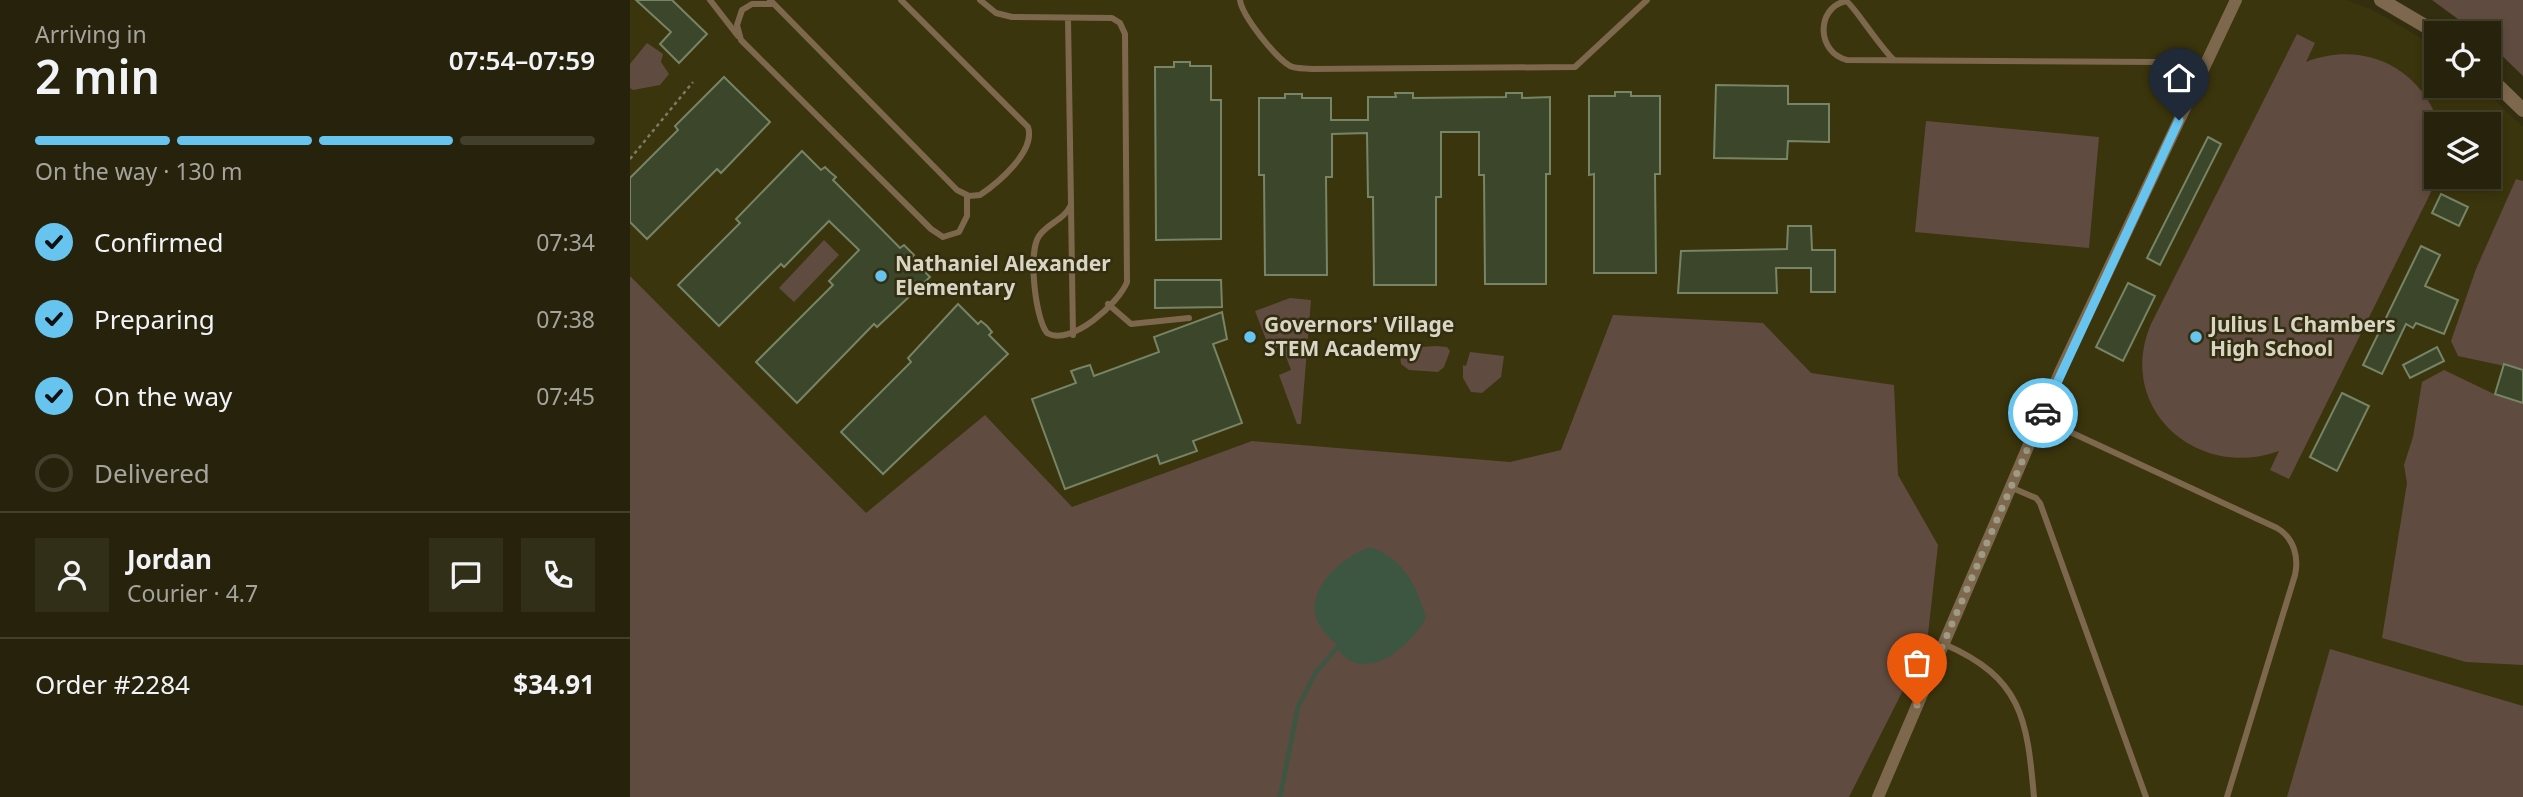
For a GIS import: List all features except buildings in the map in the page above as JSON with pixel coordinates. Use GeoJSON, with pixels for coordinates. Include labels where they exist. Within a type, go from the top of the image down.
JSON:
{"type":"FeatureCollection","features":[{"type":"Feature","properties":{"kind":"street"},"geometry":{"type":"LineString","coordinates":[[1878,797],[2040,418],[2236,0]]}},
{"type":"Feature","properties":{"kind":"street"},"geometry":{"type":"LineString","coordinates":[[2381,0],[2424,25]]}},
{"type":"Feature","properties":{"kind":"street"},"geometry":{"type":"LineString","coordinates":[[2501,89],[2523,110]]}},
{"type":"Feature","properties":{"kind":"lane"},"geometry":{"type":"LineString","coordinates":[[710,0],[741,40],[935,233],[947,237],[962,229],[967,216],[967,196]]}},
{"type":"Feature","properties":{"kind":"lane"},"geometry":{"type":"LineString","coordinates":[[741,40],[737,25],[742,10],[752,4],[772,2],[957,190],[967,196],[983,194],[1027,148],[1030,132],[1023,121],[901,0]]}},
{"type":"Feature","properties":{"kind":"lane"},"geometry":{"type":"LineString","coordinates":[[980,0],[1002,16],[1112,18],[1120,23],[1125,34],[1128,276],[1125,288],[1108,304],[1073,335],[1061,338],[1048,333],[1040,322],[1035,306],[1038,238],[1064,217],[1071,205],[1071,197]]}},
{"type":"Feature","properties":{"kind":"lane"},"geometry":{"type":"LineString","coordinates":[[1240,0],[1246,18],[1290,66],[1404,69],[1575,67],[1647,0]]}},
{"type":"Feature","properties":{"kind":"lane"},"geometry":{"type":"LineString","coordinates":[[1894,60],[1865,27],[1852,4],[1846,1],[1831,7],[1823,28],[1834,55],[1847,60],[2158,62],[2179,66],[2200,77]]}},
{"type":"Feature","properties":{"kind":"lane"},"geometry":{"type":"LineString","coordinates":[[1068,18],[1073,335]]}},
{"type":"Feature","properties":{"kind":"lane"},"geometry":{"type":"LineString","coordinates":[[1108,304],[1131,324],[1189,318]]}},
{"type":"Feature","properties":{"kind":"lane"},"geometry":{"type":"LineString","coordinates":[[2040,418],[2277,528],[2291,542],[2297,561],[2295,575],[2227,797]]}},
{"type":"Feature","properties":{"kind":"lane"},"geometry":{"type":"LineString","coordinates":[[2010,487],[2036,498],[2042,508],[2146,797]]}},
{"type":"Feature","properties":{"kind":"lane"},"geometry":{"type":"LineString","coordinates":[[1944,644],[1982,663],[2000,680],[2015,701],[2027,733],[2034,797]]}},
{"type":"Feature","properties":{"kind":"path"},"geometry":{"type":"LineString","coordinates":[[630,159],[693,82]]}},
{"type":"Feature","properties":{"kind":"shaded area","name":"Governors' Village STEM Academy"},"geometry":{"type":"Polygon","coordinates":[[[630,0],[2347,0],[2373,10],[2424,40],[2424,98],[2493,98],[2523,127],[2523,797],[630,797],[630,0]]]}},
{"type":"Feature","properties":{"kind":"shaded area"},"geometry":{"type":"Polygon","coordinates":[[[2432,0],[2523,0],[2523,76],[2501,55],[2501,21],[2461,21],[2432,0]]]}},
{"type":"Feature","properties":{"kind":"shaded area"},"geometry":{"type":"Polygon","coordinates":[[[2297,34],[2315,43],[2306,62],[2348,54],[2368,57],[2387,63],[2418,87],[2434,112],[2424,112],[2424,189],[2433,189],[2289,479],[2270,470],[2279,451],[2248,458],[2219,456],[2193,446],[2171,430],[2154,409],[2144,384],[2143,355],[2151,324],[2297,34]]]}},
{"type":"Feature","properties":{"kind":"shaded area"},"geometry":{"type":"Polygon","coordinates":[[[647,43],[663,54],[661,62],[669,74],[660,85],[633,90],[630,88],[630,64],[647,43]]]}},
{"type":"Feature","properties":{"kind":"shaded area"},"geometry":{"type":"Polygon","coordinates":[[[1926,121],[2099,137],[2089,248],[1915,232],[1926,121]]]}},
{"type":"Feature","properties":{"kind":"shaded area"},"geometry":{"type":"Polygon","coordinates":[[[2516,179],[2523,181],[2523,370],[2458,356],[2451,341],[2476,269],[2516,179]]]}},
{"type":"Feature","properties":{"kind":"shaded area"},"geometry":{"type":"Polygon","coordinates":[[[824,240],[839,255],[794,302],[779,288],[824,240]]]}},
{"type":"Feature","properties":{"kind":"shaded area"},"geometry":{"type":"Polygon","coordinates":[[[630,276],[866,513],[985,415],[1072,507],[1252,441],[1510,462],[1561,450],[1613,315],[1763,323],[1811,373],[1894,385],[1898,475],[1938,545],[1927,643],[1849,797],[630,797],[630,276]]]}},
{"type":"Feature","properties":{"kind":"shaded area"},"geometry":{"type":"Polygon","coordinates":[[[1290,298],[1311,300],[1301,424],[1297,424],[1279,375],[1291,370],[1282,346],[1270,350],[1255,311],[1290,298]]]}},
{"type":"Feature","properties":{"kind":"shaded area"},"geometry":{"type":"Polygon","coordinates":[[[1447,347],[1450,351],[1444,367],[1438,372],[1409,370],[1401,364],[1400,353],[1404,348],[1447,347]]]}},
{"type":"Feature","properties":{"kind":"shaded area"},"geometry":{"type":"Polygon","coordinates":[[[1470,352],[1504,356],[1501,377],[1482,393],[1471,392],[1463,378],[1463,365],[1466,366],[1470,352]]]}},
{"type":"Feature","properties":{"kind":"shaded area"},"geometry":{"type":"Polygon","coordinates":[[[2444,370],[2494,394],[2523,401],[2523,665],[2466,662],[2382,638],[2407,483],[2404,465],[2413,437],[2422,382],[2444,370]]]}},
{"type":"Feature","properties":{"kind":"shaded area"},"geometry":{"type":"Polygon","coordinates":[[[1371,547],[1392,559],[1407,575],[1426,618],[1411,638],[1389,657],[1363,664],[1351,661],[1340,652],[1322,630],[1316,617],[1315,601],[1332,571],[1352,556],[1371,547]]]}},
{"type":"Feature","properties":{"kind":"shaded area"},"geometry":{"type":"Polygon","coordinates":[[[2330,649],[2523,706],[2523,797],[2287,797],[2330,649]]]}},
{"type":"Feature","properties":{"kind":"waterway"},"geometry":{"type":"LineString","coordinates":[[1280,797],[1298,707],[1316,672],[1342,642]]}},
{"type":"Feature","properties":{"kind":"way so far"},"geometry":{"type":"LineString","coordinates":[[1917,705],[2043,413]]}},
{"type":"Feature","properties":{"kind":"place","name":"Nathaniel Alexander Elementary"},"geometry":{"type":"Point","coordinates":[881,276]}},
{"type":"Feature","properties":{"kind":"place","name":"Governors' Village STEM Academy"},"geometry":{"type":"Point","coordinates":[1250,337]}},
{"type":"Feature","properties":{"kind":"place","name":"Julius L Chambers High School"},"geometry":{"type":"Point","coordinates":[2196,337]}},
{"type":"Feature","properties":{"kind":"route"},"geometry":{"type":"LineString","coordinates":[[2043,413],[2179,120]]}}]}
